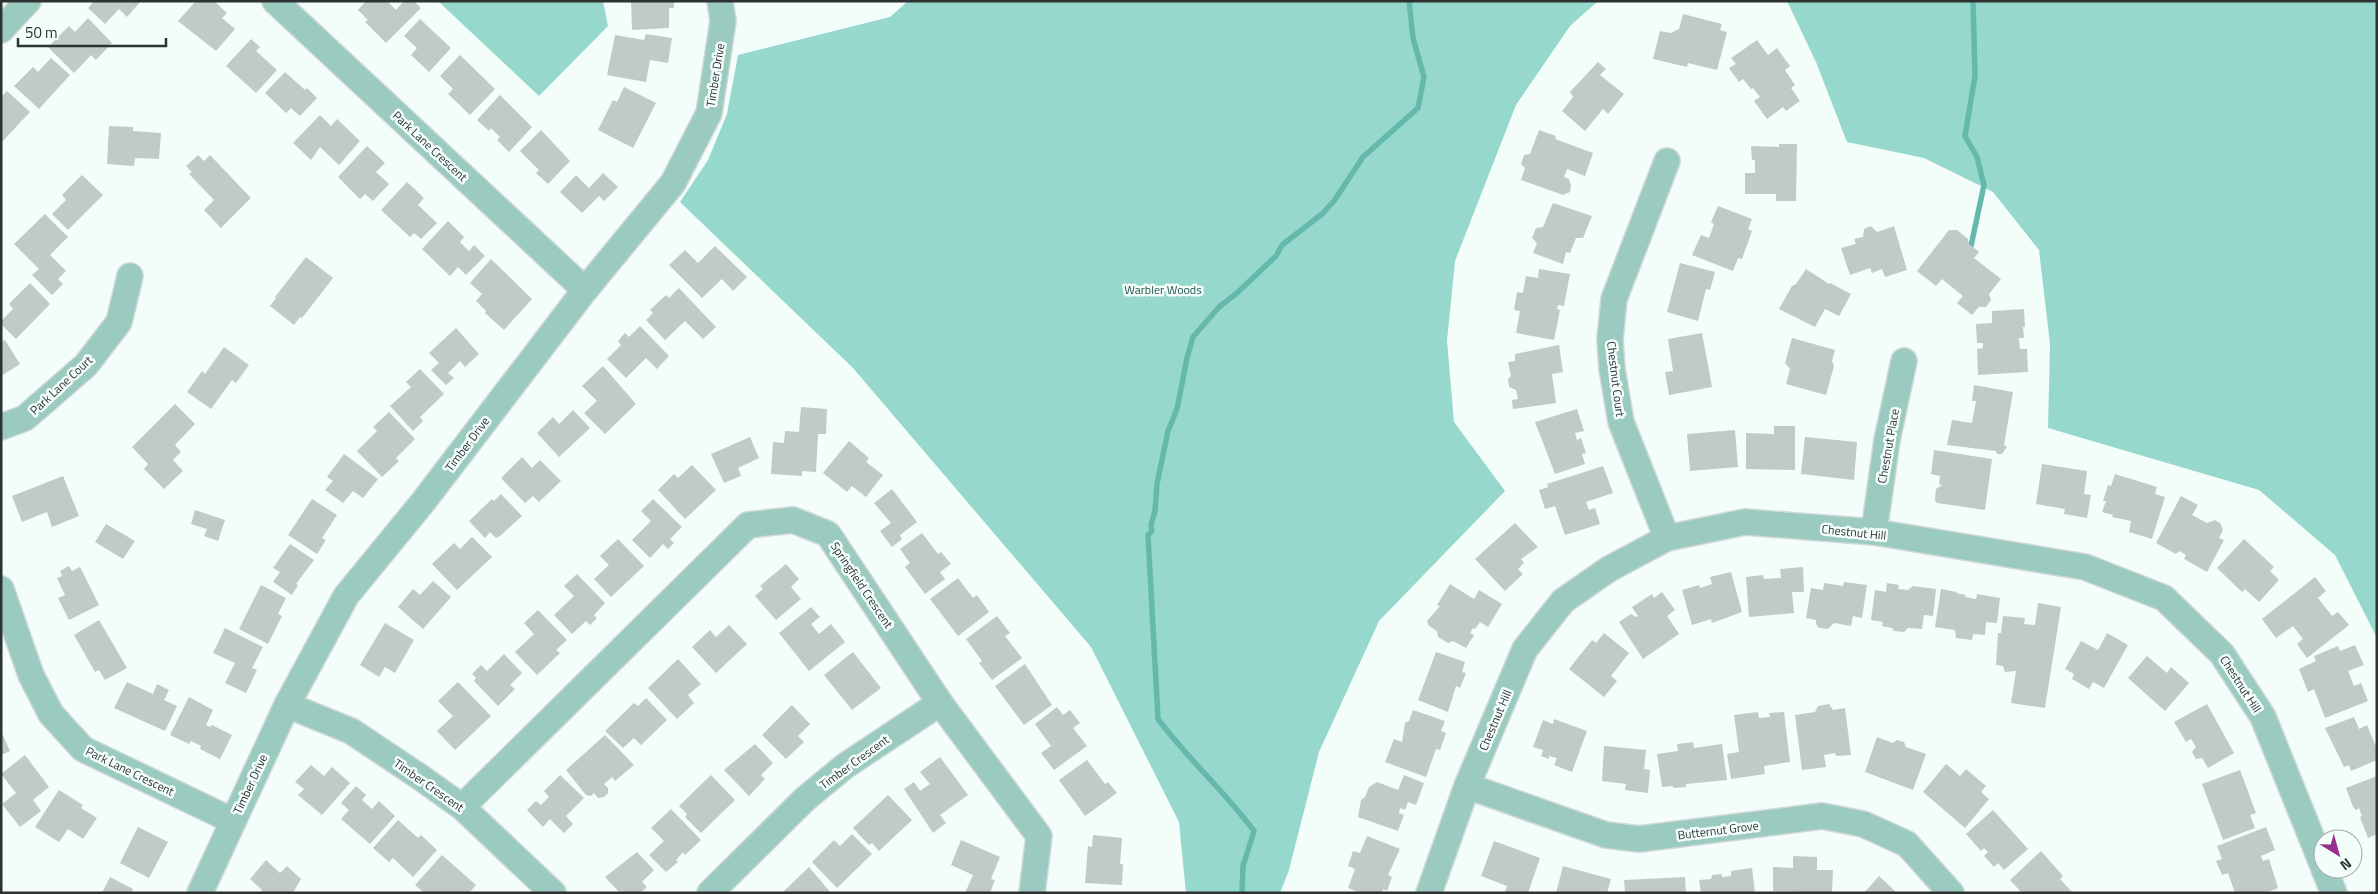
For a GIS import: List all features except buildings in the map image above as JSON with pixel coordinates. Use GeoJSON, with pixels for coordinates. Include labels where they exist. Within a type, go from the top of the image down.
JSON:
{"type":"FeatureCollection","features":[{"type":"Feature","properties":{"kind":"street"},"geometry":{"type":"LineString","coordinates":[[1,30],[28,1]]}},
{"type":"Feature","properties":{"kind":"street","name":"Park Lane Crescent"},"geometry":{"type":"LineString","coordinates":[[276,1],[585,290]]}},
{"type":"Feature","properties":{"kind":"street","name":"Timber Drive"},"geometry":{"type":"LineString","coordinates":[[200,893],[286,705],[346,596],[423,502],[585,290],[673,183],[709,113],[723,21],[720,1]]}},
{"type":"Feature","properties":{"kind":"street","name":"Chestnut Court"},"geometry":{"type":"LineString","coordinates":[[1667,161],[1614,299],[1610,339],[1612,370],[1621,422],[1667,538]]}},
{"type":"Feature","properties":{"kind":"street","name":"Park Lane Court"},"geometry":{"type":"LineString","coordinates":[[1,427],[24,418],[86,365],[119,322],[130,276]]}},
{"type":"Feature","properties":{"kind":"street","name":"Chestnut Place"},"geometry":{"type":"LineString","coordinates":[[1874,532],[1887,440],[1904,361]]}},
{"type":"Feature","properties":{"kind":"street","name":"Springfield Crescent"},"geometry":{"type":"LineString","coordinates":[[462,807],[748,525],[793,520],[828,534],[940,703],[1039,836],[1032,893]]}},
{"type":"Feature","properties":{"kind":"street","name":"Chestnut Hill"},"geometry":{"type":"LineString","coordinates":[[1430,893],[1466,786],[1525,649],[1563,601],[1609,569],[1667,538],[1745,522],[1874,532],[2086,567],[2164,598],[2222,654],[2262,716],[2313,840]]}},
{"type":"Feature","properties":{"kind":"street","name":"Park Lane Crescent"},"geometry":{"type":"LineString","coordinates":[[1,589],[31,675],[51,714],[83,749],[233,821]]}},
{"type":"Feature","properties":{"kind":"street","name":"Timber Crescent"},"geometry":{"type":"LineString","coordinates":[[710,893],[805,799],[845,766],[940,703]]}},
{"type":"Feature","properties":{"kind":"street","name":"Timber Crescent"},"geometry":{"type":"LineString","coordinates":[[286,705],[352,731],[462,807],[553,893]]}},
{"type":"Feature","properties":{"kind":"street","name":"Butternut Grove"},"geometry":{"type":"LineString","coordinates":[[1466,786],[1606,835],[1639,839],[1822,816],[1863,824],[1908,844],[1951,893]]}},
{"type":"Feature","properties":{"kind":"street","name":"Chestnut Hill"},"geometry":{"type":"LineString","coordinates":[[2329,879],[2334,893]]}},
{"type":"Feature","properties":{"kind":"green space"},"geometry":{"type":"Polygon","coordinates":[[[438,1],[603,1],[608,26],[539,96],[438,1]]]}},
{"type":"Feature","properties":{"kind":"green space","name":"Warbler Woods"},"geometry":{"type":"Polygon","coordinates":[[[908,1],[1598,1],[1570,26],[1516,105],[1455,261],[1447,341],[1454,422],[1505,491],[1379,621],[1319,752],[1289,870],[1280,893],[1186,893],[1179,822],[1091,647],[853,368],[680,202],[708,160],[727,114],[738,55],[890,17],[908,1]]]}},
{"type":"Feature","properties":{"kind":"green space"},"geometry":{"type":"Polygon","coordinates":[[[1787,1],[2377,1],[2377,638],[2335,555],[2259,490],[2048,428],[2050,344],[2039,250],[1993,192],[1924,158],[1847,142],[1816,62],[1787,1]]]}},
{"type":"Feature","properties":{"kind":"waterway"},"geometry":{"type":"LineString","coordinates":[[1242,893],[1243,866],[1254,831],[1158,719],[1148,535],[1152,531],[1151,525],[1155,511],[1157,484],[1168,431],[1177,409],[1193,337],[1219,307],[1237,293],[1276,256],[1282,245],[1322,214],[1334,201],[1363,157],[1418,108],[1424,77],[1413,38],[1409,1]]}},
{"type":"Feature","properties":{"kind":"waterway"},"geometry":{"type":"LineString","coordinates":[[1971,246],[1984,185],[1977,157],[1965,136],[1975,76],[1973,1]]}}]}
